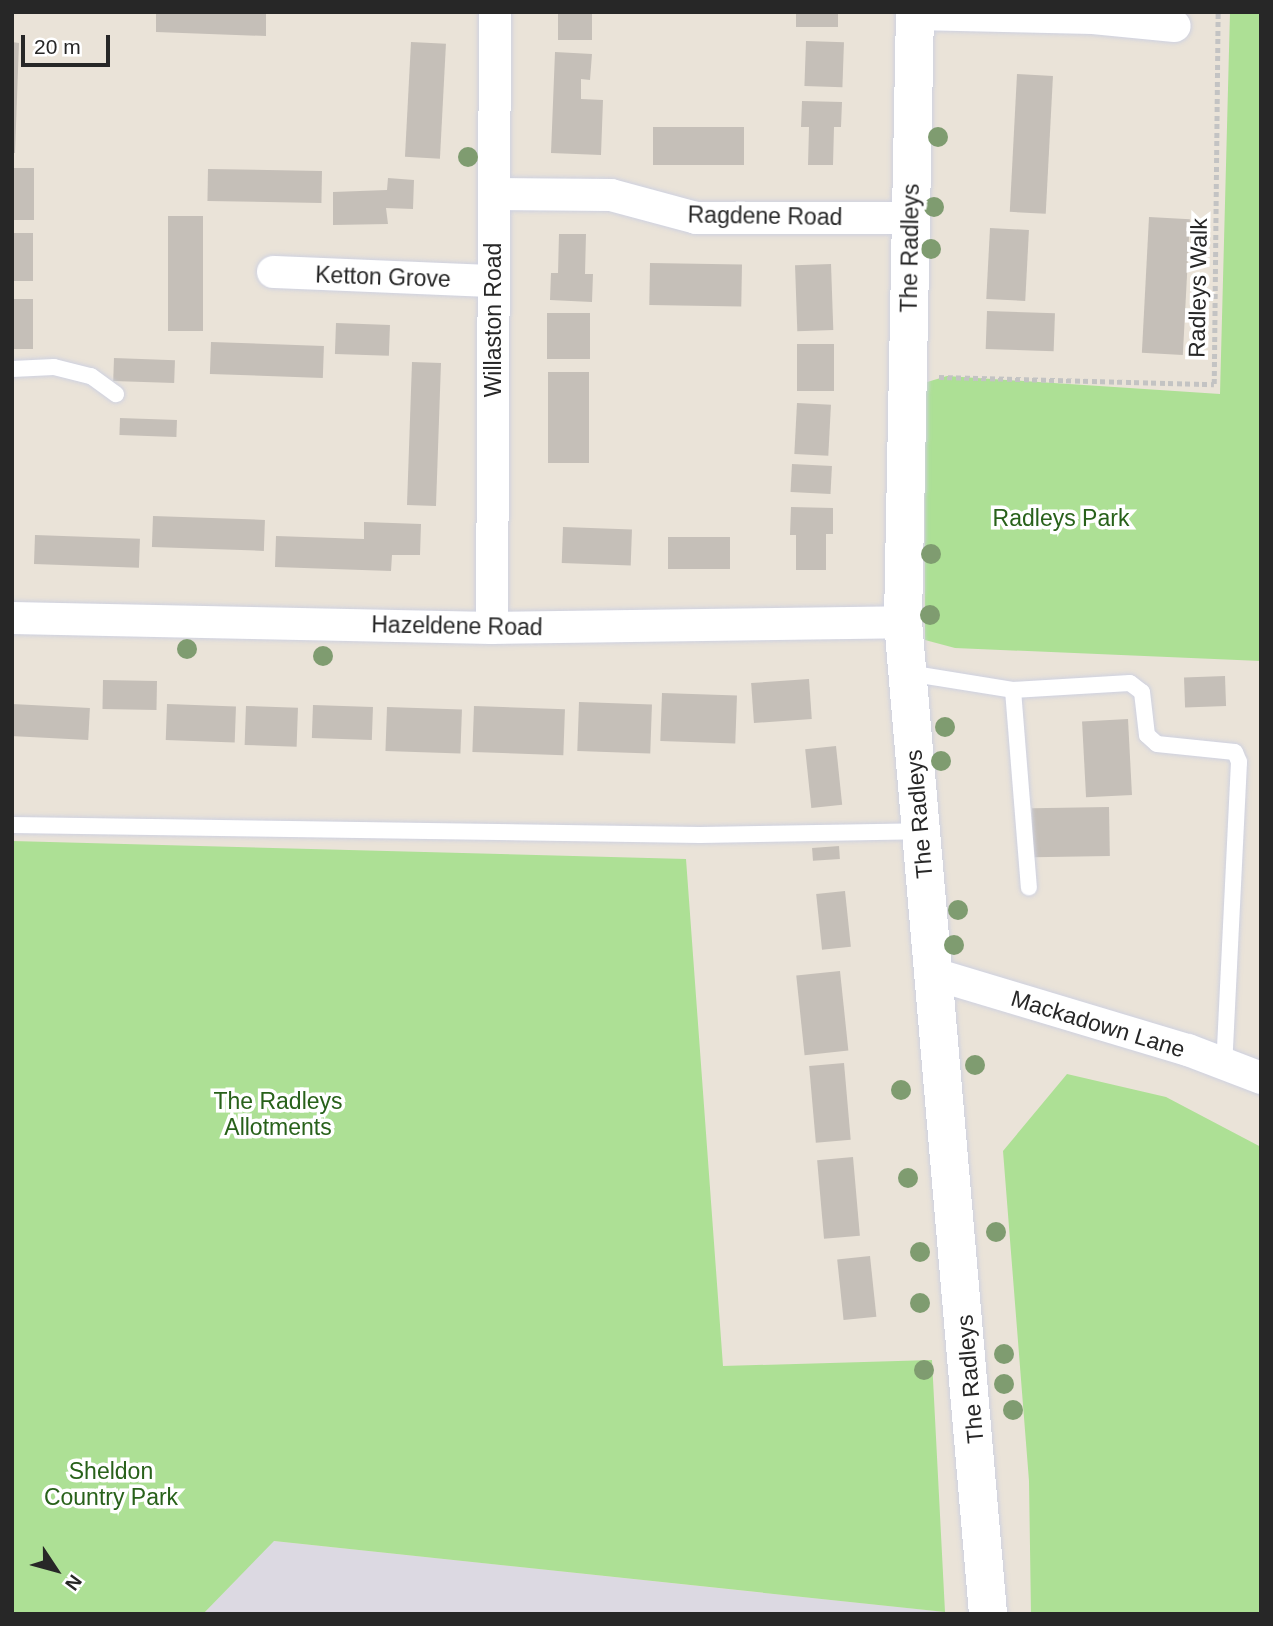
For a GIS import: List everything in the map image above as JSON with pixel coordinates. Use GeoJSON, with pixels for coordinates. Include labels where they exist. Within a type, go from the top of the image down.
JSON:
{"type":"FeatureCollection","features":[{"type":"Feature","properties":{"kind":"street","name":"Willaston Road"},"geometry":{"type":"LineString","coordinates":[[492,628],[495,12]]}},
{"type":"Feature","properties":{"kind":"street","name":"The Radleys"},"geometry":{"type":"LineString","coordinates":[[915,13],[903,622],[988,1614]]}},
{"type":"Feature","properties":{"kind":"street"},"geometry":{"type":"LineString","coordinates":[[915,13],[1093,18],[1175,26]]}},
{"type":"Feature","properties":{"kind":"street","name":"Ragdene Road"},"geometry":{"type":"LineString","coordinates":[[494,194],[611,195],[695,218],[911,218]]}},
{"type":"Feature","properties":{"kind":"street","name":"Ketton Grove"},"geometry":{"type":"LineString","coordinates":[[274,272],[492,282]]}},
{"type":"Feature","properties":{"kind":"street","name":"Hazeldene Road"},"geometry":{"type":"LineString","coordinates":[[12,618],[492,628],[903,622]]}},
{"type":"Feature","properties":{"kind":"street","name":"Mackadown Lane"},"geometry":{"type":"LineString","coordinates":[[934,974],[1224,1064],[1261,1078]]}},
{"type":"Feature","properties":{"kind":"lane"},"geometry":{"type":"LineString","coordinates":[[12,369],[54,367],[91,376],[116,394]]}},
{"type":"Feature","properties":{"kind":"lane"},"geometry":{"type":"LineString","coordinates":[[908,673],[1013,690],[1130,683],[1142,692],[1147,735],[1157,744],[1235,752],[1239,762],[1224,1064]]}},
{"type":"Feature","properties":{"kind":"lane"},"geometry":{"type":"LineString","coordinates":[[1013,690],[1029,887]]}},
{"type":"Feature","properties":{"kind":"lane"},"geometry":{"type":"LineString","coordinates":[[12,825],[700,835],[920,831]]}},
{"type":"Feature","properties":{"kind":"path","name":"Radleys Walk"},"geometry":{"type":"LineString","coordinates":[[907,376],[1214,384],[1218,12]]}},
{"type":"Feature","properties":{"kind":"shaded area"},"geometry":{"type":"Polygon","coordinates":[[[273,1541],[945,1612],[203,1614],[273,1541]]]}},
{"type":"Feature","properties":{"kind":"green space","name":"Radleys Park"},"geometry":{"type":"Polygon","coordinates":[[[1230,12],[1261,12],[1261,661],[955,648],[925,640],[924,383],[947,376],[1220,394],[1230,12]]]}},
{"type":"Feature","properties":{"kind":"green space","name":"The Radleys Allotments"},"geometry":{"type":"Polygon","coordinates":[[[12,841],[686,859],[723,1366],[932,1360],[945,1612],[274,1541],[203,1614],[12,1614],[12,841]]]}},
{"type":"Feature","properties":{"kind":"green space"},"geometry":{"type":"Polygon","coordinates":[[[1067,1074],[1166,1097],[1261,1147],[1261,1614],[1031,1614],[1029,1481],[1003,1151],[1067,1074]]]}},
{"type":"Feature","properties":{"kind":"building"},"geometry":{"type":"Polygon","coordinates":[[[156,12],[266,12],[266,36],[156,32],[156,12]]]}},
{"type":"Feature","properties":{"kind":"building"},"geometry":{"type":"Polygon","coordinates":[[[558,12],[592,12],[592,40],[558,40],[558,12]]]}},
{"type":"Feature","properties":{"kind":"building"},"geometry":{"type":"Polygon","coordinates":[[[796,12],[838,12],[838,27],[796,27],[796,12]]]}},
{"type":"Feature","properties":{"kind":"building"},"geometry":{"type":"Polygon","coordinates":[[[806,41],[844,42],[842,87],[804,86],[806,41]]]}},
{"type":"Feature","properties":{"kind":"building"},"geometry":{"type":"Polygon","coordinates":[[[12,42],[19,43],[15,153],[12,153],[12,42]]]}},
{"type":"Feature","properties":{"kind":"building"},"geometry":{"type":"Polygon","coordinates":[[[411,42],[446,44],[440,159],[405,157],[411,42]]]}},
{"type":"Feature","properties":{"kind":"building"},"geometry":{"type":"Polygon","coordinates":[[[555,52],[592,54],[590,80],[581,79],[581,99],[603,100],[601,155],[551,153],[555,52]]]}},
{"type":"Feature","properties":{"kind":"building"},"geometry":{"type":"Polygon","coordinates":[[[1017,74],[1053,76],[1046,214],[1010,212],[1017,74]]]}},
{"type":"Feature","properties":{"kind":"building"},"geometry":{"type":"Polygon","coordinates":[[[802,101],[842,102],[841,127],[834,127],[833,165],[808,165],[809,127],[801,127],[802,101]]]}},
{"type":"Feature","properties":{"kind":"building"},"geometry":{"type":"Polygon","coordinates":[[[653,127],[744,127],[744,165],[653,165],[653,127]]]}},
{"type":"Feature","properties":{"kind":"building"},"geometry":{"type":"Polygon","coordinates":[[[12,168],[34,168],[34,220],[12,220],[12,168]]]}},
{"type":"Feature","properties":{"kind":"building"},"geometry":{"type":"Polygon","coordinates":[[[208,169],[322,171],[321,203],[207,201],[208,169]]]}},
{"type":"Feature","properties":{"kind":"building"},"geometry":{"type":"Polygon","coordinates":[[[388,178],[414,180],[413,209],[386,208],[388,224],[333,225],[333,192],[387,190],[388,178]]]}},
{"type":"Feature","properties":{"kind":"building"},"geometry":{"type":"Polygon","coordinates":[[[168,216],[203,216],[203,331],[168,331],[168,216]]]}},
{"type":"Feature","properties":{"kind":"building"},"geometry":{"type":"Polygon","coordinates":[[[1149,217],[1190,219],[1183,355],[1142,353],[1149,217]]]}},
{"type":"Feature","properties":{"kind":"building"},"geometry":{"type":"Polygon","coordinates":[[[990,228],[1029,230],[1025,301],[986,299],[990,228]]]}},
{"type":"Feature","properties":{"kind":"building"},"geometry":{"type":"Polygon","coordinates":[[[12,233],[33,233],[33,281],[12,281],[12,233]]]}},
{"type":"Feature","properties":{"kind":"building"},"geometry":{"type":"Polygon","coordinates":[[[559,234],[586,234],[585,274],[593,274],[592,302],[550,300],[551,273],[558,273],[559,234]]]}},
{"type":"Feature","properties":{"kind":"building"},"geometry":{"type":"Polygon","coordinates":[[[650,263],[742,265],[741,307],[649,305],[650,263]]]}},
{"type":"Feature","properties":{"kind":"building"},"geometry":{"type":"Polygon","coordinates":[[[831,264],[833,330],[797,331],[795,265],[831,264]]]}},
{"type":"Feature","properties":{"kind":"building"},"geometry":{"type":"Polygon","coordinates":[[[12,299],[33,299],[33,349],[12,349],[12,299]]]}},
{"type":"Feature","properties":{"kind":"building"},"geometry":{"type":"Polygon","coordinates":[[[987,311],[1055,313],[1054,351],[986,349],[987,311]]]}},
{"type":"Feature","properties":{"kind":"building"},"geometry":{"type":"Polygon","coordinates":[[[547,313],[590,313],[590,359],[547,359],[547,313]]]}},
{"type":"Feature","properties":{"kind":"building"},"geometry":{"type":"Polygon","coordinates":[[[336,323],[390,325],[389,356],[335,354],[336,323]]]}},
{"type":"Feature","properties":{"kind":"building"},"geometry":{"type":"Polygon","coordinates":[[[211,342],[324,346],[323,378],[210,374],[211,342]]]}},
{"type":"Feature","properties":{"kind":"building"},"geometry":{"type":"Polygon","coordinates":[[[797,344],[834,344],[834,391],[797,391],[797,344]]]}},
{"type":"Feature","properties":{"kind":"building"},"geometry":{"type":"Polygon","coordinates":[[[114,358],[175,360],[174,383],[113,381],[114,358]]]}},
{"type":"Feature","properties":{"kind":"building"},"geometry":{"type":"Polygon","coordinates":[[[412,362],[441,363],[436,506],[407,505],[412,362]]]}},
{"type":"Feature","properties":{"kind":"building"},"geometry":{"type":"Polygon","coordinates":[[[548,372],[589,372],[589,463],[548,463],[548,372]]]}},
{"type":"Feature","properties":{"kind":"building"},"geometry":{"type":"Polygon","coordinates":[[[797,403],[831,405],[828,456],[794,454],[797,403]]]}},
{"type":"Feature","properties":{"kind":"building"},"geometry":{"type":"Polygon","coordinates":[[[120,418],[177,420],[176,437],[119,435],[120,418]]]}},
{"type":"Feature","properties":{"kind":"building"},"geometry":{"type":"Polygon","coordinates":[[[792,464],[832,466],[830,494],[791,492],[792,464]]]}},
{"type":"Feature","properties":{"kind":"building"},"geometry":{"type":"Polygon","coordinates":[[[791,507],[833,508],[833,534],[826,534],[826,570],[796,570],[796,535],[790,535],[791,507]]]}},
{"type":"Feature","properties":{"kind":"building"},"geometry":{"type":"Polygon","coordinates":[[[153,516],[265,520],[264,551],[152,547],[153,516]]]}},
{"type":"Feature","properties":{"kind":"building"},"geometry":{"type":"Polygon","coordinates":[[[364,522],[421,524],[420,555],[392,555],[391,571],[275,567],[276,536],[364,539],[364,522]]]}},
{"type":"Feature","properties":{"kind":"building"},"geometry":{"type":"Polygon","coordinates":[[[563,527],[632,529],[631,565],[562,563],[563,527]]]}},
{"type":"Feature","properties":{"kind":"building"},"geometry":{"type":"Polygon","coordinates":[[[35,535],[140,539],[139,568],[34,564],[35,535]]]}},
{"type":"Feature","properties":{"kind":"building"},"geometry":{"type":"Polygon","coordinates":[[[668,537],[730,537],[730,569],[668,569],[668,537]]]}},
{"type":"Feature","properties":{"kind":"building"},"geometry":{"type":"Polygon","coordinates":[[[1225,676],[1226,706],[1185,707],[1184,677],[1225,676]]]}},
{"type":"Feature","properties":{"kind":"building"},"geometry":{"type":"Polygon","coordinates":[[[809,679],[812,719],[754,723],[751,683],[809,679]]]}},
{"type":"Feature","properties":{"kind":"building"},"geometry":{"type":"Polygon","coordinates":[[[103,680],[157,681],[156,710],[102,709],[103,680]]]}},
{"type":"Feature","properties":{"kind":"building"},"geometry":{"type":"Polygon","coordinates":[[[662,693],[737,696],[735,744],[660,741],[662,693]]]}},
{"type":"Feature","properties":{"kind":"building"},"geometry":{"type":"Polygon","coordinates":[[[579,702],[652,705],[650,754],[577,751],[579,702]]]}},
{"type":"Feature","properties":{"kind":"building"},"geometry":{"type":"Polygon","coordinates":[[[12,704],[90,708],[88,740],[12,736],[12,704]]]}},
{"type":"Feature","properties":{"kind":"building"},"geometry":{"type":"Polygon","coordinates":[[[167,704],[236,706],[235,742],[166,740],[167,704]]]}},
{"type":"Feature","properties":{"kind":"building"},"geometry":{"type":"Polygon","coordinates":[[[313,705],[373,707],[372,740],[312,738],[313,705]]]}},
{"type":"Feature","properties":{"kind":"building"},"geometry":{"type":"Polygon","coordinates":[[[246,706],[298,708],[297,747],[245,745],[246,706]]]}},
{"type":"Feature","properties":{"kind":"building"},"geometry":{"type":"Polygon","coordinates":[[[474,706],[565,709],[563,755],[472,752],[474,706]]]}},
{"type":"Feature","properties":{"kind":"building"},"geometry":{"type":"Polygon","coordinates":[[[387,707],[462,710],[460,754],[385,751],[387,707]]]}},
{"type":"Feature","properties":{"kind":"building"},"geometry":{"type":"Polygon","coordinates":[[[1128,719],[1132,795],[1086,797],[1082,721],[1128,719]]]}},
{"type":"Feature","properties":{"kind":"building"},"geometry":{"type":"Polygon","coordinates":[[[836,746],[842,805],[811,808],[805,749],[836,746]]]}},
{"type":"Feature","properties":{"kind":"building"},"geometry":{"type":"Polygon","coordinates":[[[1109,807],[1110,856],[1033,857],[1032,808],[1109,807]]]}},
{"type":"Feature","properties":{"kind":"building"},"geometry":{"type":"Polygon","coordinates":[[[839,846],[840,859],[813,861],[812,848],[839,846]]]}},
{"type":"Feature","properties":{"kind":"building"},"geometry":{"type":"Polygon","coordinates":[[[845,891],[851,947],[822,950],[816,894],[845,891]]]}},
{"type":"Feature","properties":{"kind":"building"},"geometry":{"type":"Polygon","coordinates":[[[840,971],[848,1051],[805,1055],[796,976],[840,971]]]}},
{"type":"Feature","properties":{"kind":"building"},"geometry":{"type":"Polygon","coordinates":[[[844,1063],[851,1140],[816,1143],[809,1066],[844,1063]]]}},
{"type":"Feature","properties":{"kind":"building"},"geometry":{"type":"Polygon","coordinates":[[[853,1157],[860,1236],[824,1239],[817,1160],[853,1157]]]}},
{"type":"Feature","properties":{"kind":"building"},"geometry":{"type":"Polygon","coordinates":[[[870,1256],[876,1317],[844,1320],[837,1259],[870,1256]]]}},
{"type":"Feature","properties":{"kind":"park label","name":"Sheldon Country Park"},"geometry":{"type":"Point","coordinates":[111,1484]}}]}
